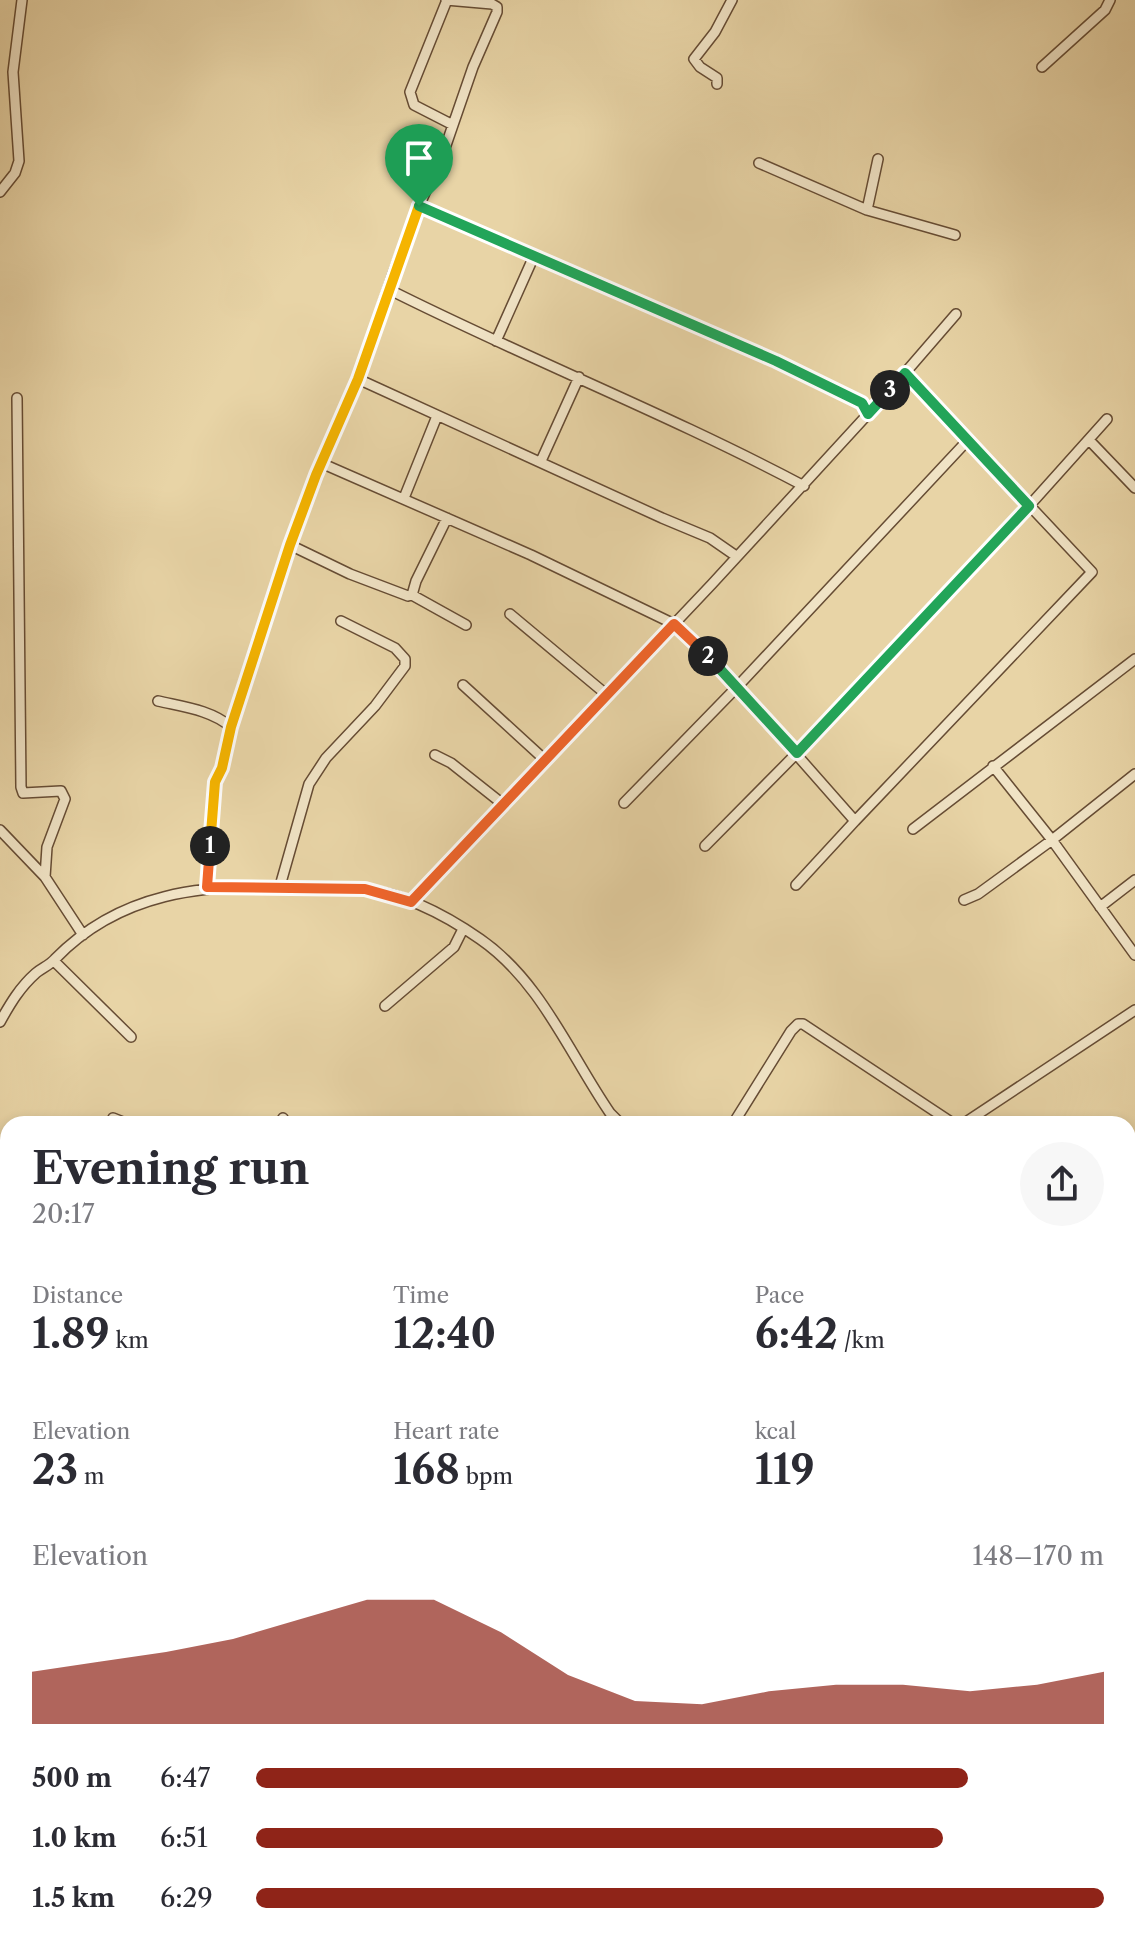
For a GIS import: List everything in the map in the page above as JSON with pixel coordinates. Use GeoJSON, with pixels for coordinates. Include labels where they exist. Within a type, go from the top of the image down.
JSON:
{"type":"FeatureCollection","features":[{"type":"Feature","properties":{"kind":"street"},"geometry":{"type":"LineString","coordinates":[[0,192],[15,173],[19,161],[13,72],[22,0]]}},
{"type":"Feature","properties":{"kind":"street"},"geometry":{"type":"LineString","coordinates":[[207,887],[215,782],[222,768],[231,727],[290,545],[358,379],[419,206],[453,125],[473,67],[498,10],[492,4],[446,0],[410,92],[414,105],[453,125]]}},
{"type":"Feature","properties":{"kind":"street"},"geometry":{"type":"LineString","coordinates":[[717,84],[717,78],[694,59],[715,32],[732,0]]}},
{"type":"Feature","properties":{"kind":"street"},"geometry":{"type":"LineString","coordinates":[[1042,67],[1105,10],[1110,0]]}},
{"type":"Feature","properties":{"kind":"street"},"geometry":{"type":"LineString","coordinates":[[867,210],[878,159]]}},
{"type":"Feature","properties":{"kind":"street"},"geometry":{"type":"LineString","coordinates":[[759,163],[867,210],[955,235]]}},
{"type":"Feature","properties":{"kind":"street"},"geometry":{"type":"LineString","coordinates":[[419,206],[776,361],[862,403],[868,414]]}},
{"type":"Feature","properties":{"kind":"street"},"geometry":{"type":"LineString","coordinates":[[496,341],[534,256]]}},
{"type":"Feature","properties":{"kind":"street"},"geometry":{"type":"LineString","coordinates":[[388,289],[804,486]]}},
{"type":"Feature","properties":{"kind":"street"},"geometry":{"type":"LineString","coordinates":[[411,902],[804,486],[956,314]]}},
{"type":"Feature","properties":{"kind":"street"},"geometry":{"type":"LineString","coordinates":[[796,885],[1092,572],[905,373]]}},
{"type":"Feature","properties":{"kind":"street"},"geometry":{"type":"LineString","coordinates":[[541,461],[579,377]]}},
{"type":"Feature","properties":{"kind":"street"},"geometry":{"type":"LineString","coordinates":[[358,379],[710,538],[736,556]]}},
{"type":"Feature","properties":{"kind":"street"},"geometry":{"type":"LineString","coordinates":[[17,398],[21,787],[23,793],[29,794],[61,791],[65,799],[47,847],[45,877]]}},
{"type":"Feature","properties":{"kind":"street"},"geometry":{"type":"LineString","coordinates":[[404,498],[437,416]]}},
{"type":"Feature","properties":{"kind":"street"},"geometry":{"type":"LineString","coordinates":[[705,846],[797,753],[1107,419]]}},
{"type":"Feature","properties":{"kind":"street"},"geometry":{"type":"LineString","coordinates":[[1089,440],[1135,488]]}},
{"type":"Feature","properties":{"kind":"street"},"geometry":{"type":"LineString","coordinates":[[624,803],[967,441]]}},
{"type":"Feature","properties":{"kind":"street"},"geometry":{"type":"LineString","coordinates":[[321,463],[404,498],[674,624],[737,687],[855,821]]}},
{"type":"Feature","properties":{"kind":"street"},"geometry":{"type":"LineString","coordinates":[[412,595],[447,518]]}},
{"type":"Feature","properties":{"kind":"street"},"geometry":{"type":"LineString","coordinates":[[290,545],[350,574],[412,595],[466,625]]}},
{"type":"Feature","properties":{"kind":"street"},"geometry":{"type":"LineString","coordinates":[[510,614],[607,695]]}},
{"type":"Feature","properties":{"kind":"street"},"geometry":{"type":"LineString","coordinates":[[280,886],[309,784],[326,758],[375,706],[405,666],[405,659],[395,648],[341,621]]}},
{"type":"Feature","properties":{"kind":"street"},"geometry":{"type":"LineString","coordinates":[[913,829],[1135,659]]}},
{"type":"Feature","properties":{"kind":"street"},"geometry":{"type":"LineString","coordinates":[[463,685],[545,760]]}},
{"type":"Feature","properties":{"kind":"street"},"geometry":{"type":"LineString","coordinates":[[158,701],[219,717],[231,727]]}},
{"type":"Feature","properties":{"kind":"street"},"geometry":{"type":"LineString","coordinates":[[435,755],[461,770],[504,805]]}},
{"type":"Feature","properties":{"kind":"street"},"geometry":{"type":"LineString","coordinates":[[993,766],[1052,840],[1135,955]]}},
{"type":"Feature","properties":{"kind":"street"},"geometry":{"type":"LineString","coordinates":[[964,900],[978,894],[1052,840],[1135,774]]}},
{"type":"Feature","properties":{"kind":"street"},"geometry":{"type":"LineString","coordinates":[[0,830],[45,877],[83,935]]}},
{"type":"Feature","properties":{"kind":"street"},"geometry":{"type":"LineString","coordinates":[[0,849],[11,842]]}},
{"type":"Feature","properties":{"kind":"street"},"geometry":{"type":"LineString","coordinates":[[1100,907],[1135,880]]}},
{"type":"Feature","properties":{"kind":"street"},"geometry":{"type":"LineString","coordinates":[[0,1022],[13,998],[38,971],[83,935],[132,906],[207,887],[365,889],[411,902],[463,929],[492,949],[521,976],[560,1032],[592,1087],[615,1116]]}},
{"type":"Feature","properties":{"kind":"street"},"geometry":{"type":"LineString","coordinates":[[385,1006],[454,947],[463,929]]}},
{"type":"Feature","properties":{"kind":"street"},"geometry":{"type":"LineString","coordinates":[[54,961],[131,1037]]}},
{"type":"Feature","properties":{"kind":"street"},"geometry":{"type":"LineString","coordinates":[[975,1116],[1135,1010]]}},
{"type":"Feature","properties":{"kind":"street"},"geometry":{"type":"LineString","coordinates":[[738,1116],[798,1024],[803,1024],[942,1116]]}},
{"type":"Feature","properties":{"kind":"route"},"geometry":{"type":"LineString","coordinates":[[419,206],[776,361],[862,403],[868,414],[905,373],[1029,506],[797,753],[690,637],[674,624],[474,839],[411,902],[365,889],[207,887],[215,782],[222,768],[231,727],[290,545],[316,475],[358,379],[419,206]]}}]}
